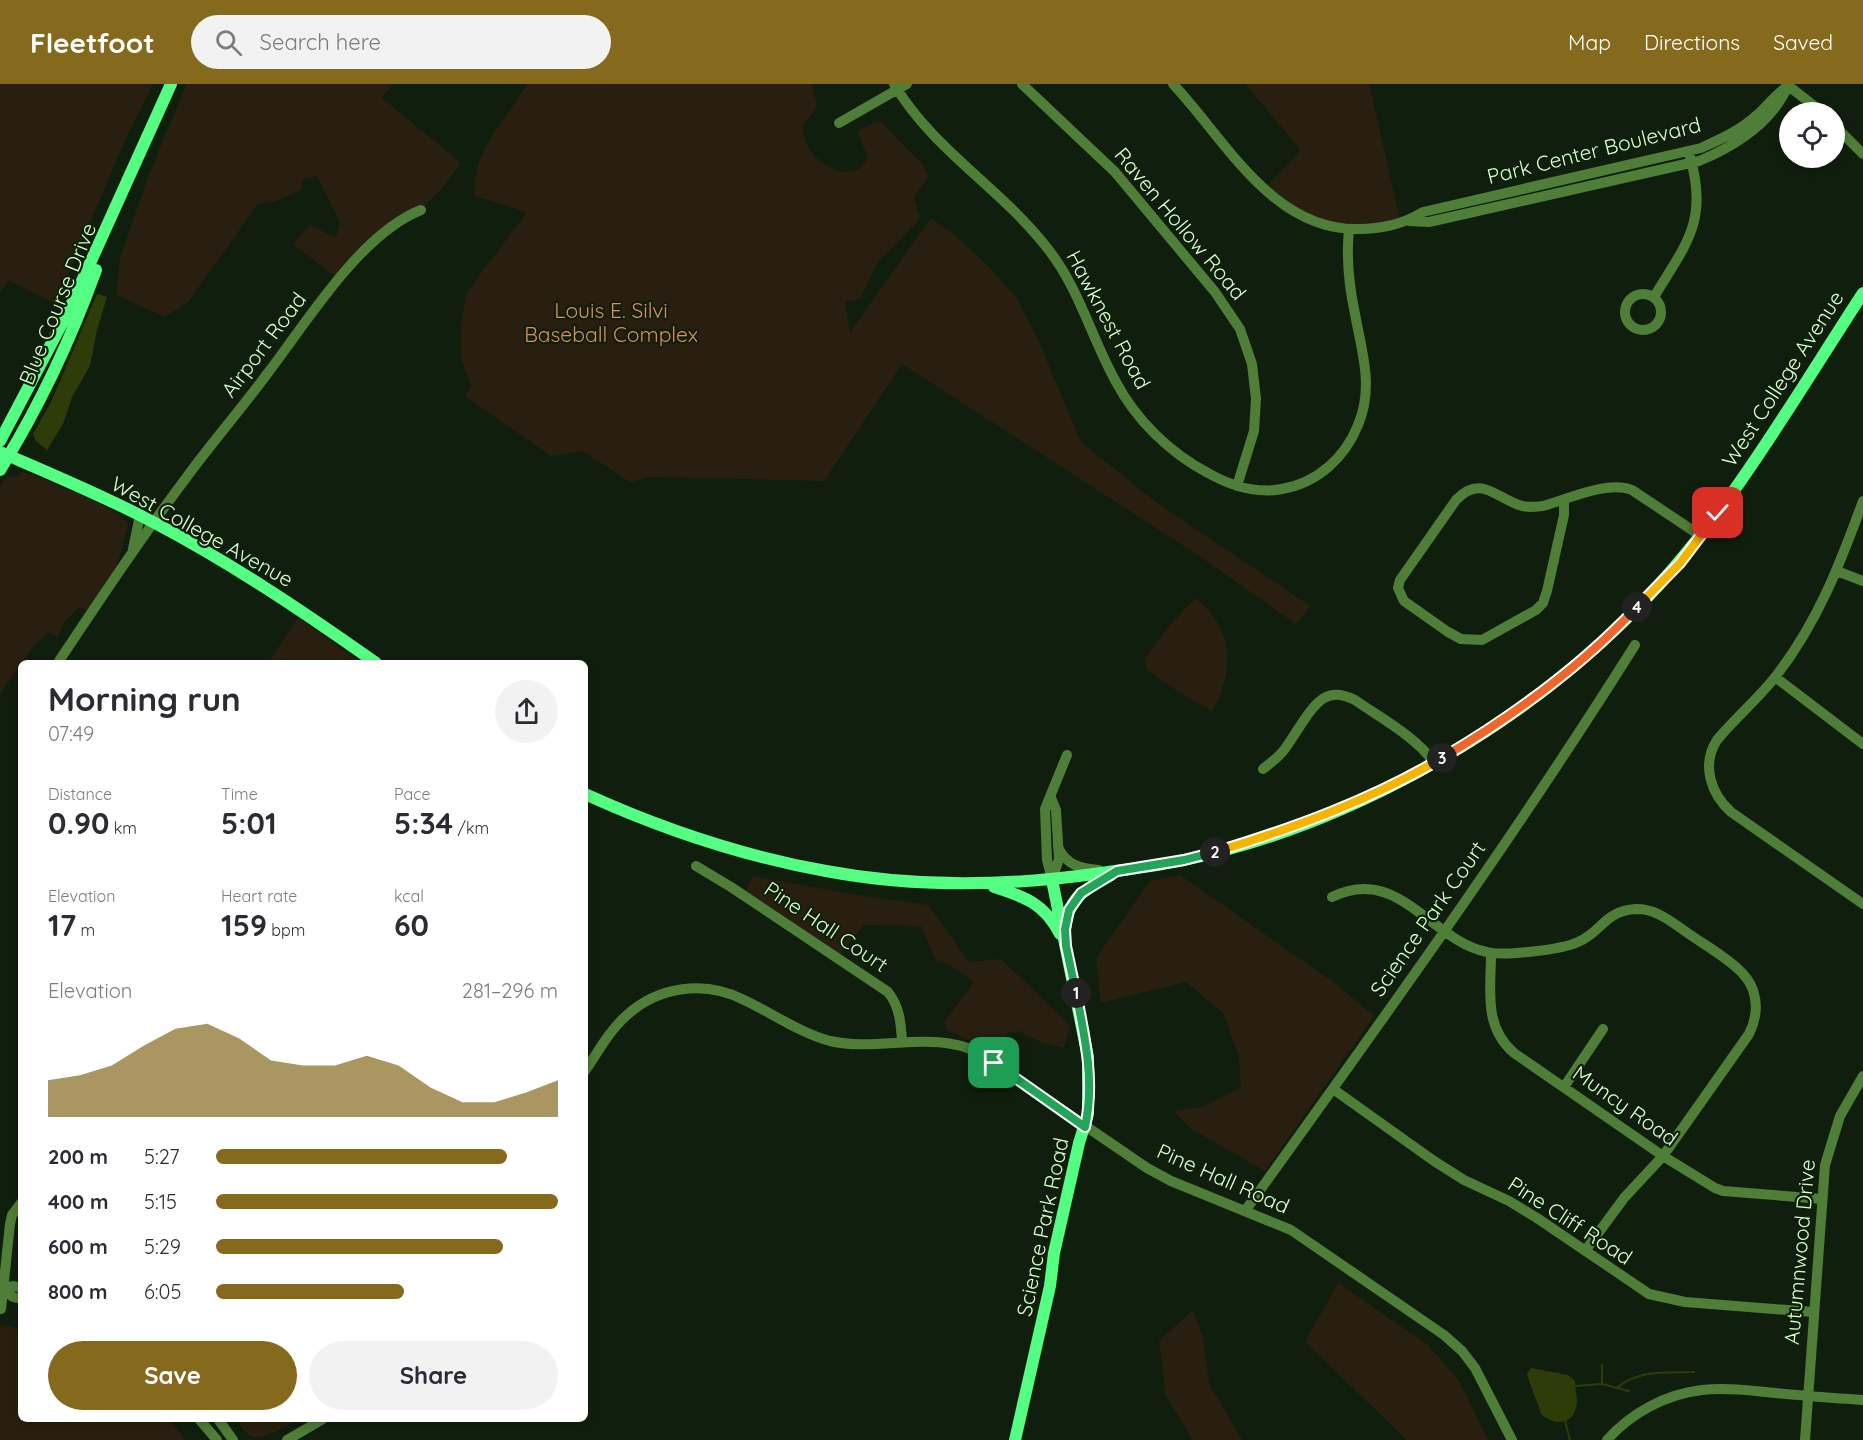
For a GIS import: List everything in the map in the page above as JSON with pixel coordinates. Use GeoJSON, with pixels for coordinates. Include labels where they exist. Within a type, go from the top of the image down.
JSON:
{"type":"FeatureCollection","features":[{"type":"Feature","properties":{"kind":"main road","name":"Blue Course Drive"},"geometry":{"type":"LineString","coordinates":[[0,441],[55,340],[171,84]]}},
{"type":"Feature","properties":{"kind":"main road","name":"Blue Course Drive"},"geometry":{"type":"LineString","coordinates":[[0,470],[4,454],[45,389],[80,310],[128,181]]}},
{"type":"Feature","properties":{"kind":"main road","name":"West College Avenue"},"geometry":{"type":"LineString","coordinates":[[588,795],[685,835],[795,865],[862,876],[940,883],[986,884],[1052,880],[1184,860],[1288,829],[1344,808],[1434,763],[1468,742],[1539,694],[1591,652],[1626,619],[1680,563],[1701,536],[1746,474],[1863,293]]}},
{"type":"Feature","properties":{"kind":"main road","name":"West College Avenue"},"geometry":{"type":"LineString","coordinates":[[4,454],[155,523],[263,586],[372,660]]}},
{"type":"Feature","properties":{"kind":"main road"},"geometry":{"type":"LineString","coordinates":[[1066,946],[1066,922],[1072,903],[1090,886],[1117,871]]}},
{"type":"Feature","properties":{"kind":"main road","name":"Science Park Road"},"geometry":{"type":"LineString","coordinates":[[1015,1440],[1050,1287],[1054,1253],[1079,1143],[1088,1114],[1088,1057],[1052,880]]}},
{"type":"Feature","properties":{"kind":"main road"},"geometry":{"type":"LineString","coordinates":[[986,884],[1034,902],[1052,921],[1066,946]]}},
{"type":"Feature","properties":{"kind":"street","name":"Raven Hollow Road"},"geometry":{"type":"LineString","coordinates":[[1022,84],[1115,172],[1215,292],[1240,329],[1252,364],[1256,399],[1254,431],[1237,486]]}},
{"type":"Feature","properties":{"kind":"street","name":"Park Center Boulevard"},"geometry":{"type":"LineString","coordinates":[[1173,84],[1254,180],[1270,195],[1295,213],[1325,224],[1349,229],[1383,228],[1408,221],[1423,212],[1690,157]]}},
{"type":"Feature","properties":{"kind":"street","name":"Park Center Boulevard"},"geometry":{"type":"LineString","coordinates":[[1408,221],[1429,222],[1530,199],[1690,157],[1730,135],[1757,115],[1775,94],[1788,85]]}},
{"type":"Feature","properties":{"kind":"street"},"geometry":{"type":"LineString","coordinates":[[1788,85],[1809,102]]}},
{"type":"Feature","properties":{"kind":"street","name":"Hawknest Road"},"geometry":{"type":"LineString","coordinates":[[899,86],[926,129],[1020,217],[1047,247],[1077,295],[1111,373],[1135,411],[1164,442],[1182,457],[1210,475],[1237,486],[1256,490],[1279,490],[1303,484],[1314,478],[1338,457],[1359,424],[1365,402],[1367,374],[1349,280],[1347,262],[1349,229]]}},
{"type":"Feature","properties":{"kind":"street"},"geometry":{"type":"LineString","coordinates":[[838,123],[899,86]]}},
{"type":"Feature","properties":{"kind":"street"},"geometry":{"type":"LineString","coordinates":[[1845,136],[1863,154]]}},
{"type":"Feature","properties":{"kind":"street"},"geometry":{"type":"LineString","coordinates":[[1654,297],[1694,228],[1697,194],[1690,157]]}},
{"type":"Feature","properties":{"kind":"street","name":"Airport Road"},"geometry":{"type":"LineString","coordinates":[[60,660],[132,552],[333,287],[374,242],[392,226],[422,210]]}},
{"type":"Feature","properties":{"kind":"street"},"geometry":{"type":"LineString","coordinates":[[1564,500],[1564,515],[1547,591],[1543,603],[1536,610],[1487,638],[1467,640],[1448,632],[1401,598],[1398,588],[1400,580],[1456,500],[1468,489],[1482,487],[1527,507],[1542,507],[1564,500],[1610,487],[1624,487],[1701,536]]}},
{"type":"Feature","properties":{"kind":"street"},"geometry":{"type":"LineString","coordinates":[[1863,501],[1837,571],[1813,621],[1775,677],[1730,724],[1714,745],[1709,766],[1712,786],[1721,802],[1731,812],[1863,904]]}},
{"type":"Feature","properties":{"kind":"street"},"geometry":{"type":"LineString","coordinates":[[132,552],[140,515]]}},
{"type":"Feature","properties":{"kind":"street"},"geometry":{"type":"LineString","coordinates":[[1837,571],[1863,581]]}},
{"type":"Feature","properties":{"kind":"street","name":"Science Park Court"},"geometry":{"type":"LineString","coordinates":[[1245,1211],[1444,931],[1548,780],[1635,645]]}},
{"type":"Feature","properties":{"kind":"street"},"geometry":{"type":"LineString","coordinates":[[1775,677],[1863,744]]}},
{"type":"Feature","properties":{"kind":"street"},"geometry":{"type":"LineString","coordinates":[[1263,769],[1282,753],[1317,703],[1335,694],[1346,696],[1413,741],[1428,753],[1434,763]]}},
{"type":"Feature","properties":{"kind":"street"},"geometry":{"type":"LineString","coordinates":[[1052,880],[1047,860],[1045,809],[1067,755]]}},
{"type":"Feature","properties":{"kind":"street"},"geometry":{"type":"LineString","coordinates":[[1051,798],[1056,810],[1059,859],[1052,880]]}},
{"type":"Feature","properties":{"kind":"street"},"geometry":{"type":"LineString","coordinates":[[1057,845],[1065,858],[1076,866],[1117,871]]}},
{"type":"Feature","properties":{"kind":"street","name":"Pine Hall Court"},"geometry":{"type":"LineString","coordinates":[[696,866],[888,992],[899,1013],[902,1042]]}},
{"type":"Feature","properties":{"kind":"street"},"geometry":{"type":"LineString","coordinates":[[1332,897],[1359,889],[1388,893],[1418,910],[1444,931],[1478,950],[1502,954],[1562,947],[1578,942],[1615,914],[1637,909],[1656,912],[1719,954],[1745,976],[1753,990],[1756,1005],[1754,1025],[1749,1034],[1664,1156],[1624,1198],[1585,1251]]}},
{"type":"Feature","properties":{"kind":"street","name":"Muncy Road"},"geometry":{"type":"LineString","coordinates":[[1491,953],[1491,1010],[1497,1034],[1514,1053],[1664,1156],[1699,1179],[1724,1191],[1822,1199]]}},
{"type":"Feature","properties":{"kind":"street","name":"Pine Hall Road"},"geometry":{"type":"LineString","coordinates":[[588,1067],[625,1017],[652,998],[684,989],[713,989],[731,994],[816,1036],[832,1041],[849,1043],[941,1042],[970,1048],[1159,1175],[1280,1225],[1306,1240],[1444,1335],[1462,1351],[1475,1368],[1512,1440]]}},
{"type":"Feature","properties":{"kind":"street"},"geometry":{"type":"LineString","coordinates":[[1564,1087],[1603,1029]]}},
{"type":"Feature","properties":{"kind":"street","name":"Autumnwood Drive"},"geometry":{"type":"LineString","coordinates":[[1805,1440],[1822,1199],[1828,1152],[1836,1127],[1863,1076]]}},
{"type":"Feature","properties":{"kind":"street","name":"Pine Cliff Road"},"geometry":{"type":"LineString","coordinates":[[1333,1089],[1434,1161],[1464,1180],[1537,1218],[1638,1288],[1661,1298],[1814,1312]]}},
{"type":"Feature","properties":{"kind":"street"},"geometry":{"type":"LineString","coordinates":[[2,1309],[2,1289],[16,1222]]}},
{"type":"Feature","properties":{"kind":"street"},"geometry":{"type":"LineString","coordinates":[[2,1289],[18,1287]]}},
{"type":"Feature","properties":{"kind":"street"},"geometry":{"type":"LineString","coordinates":[[2,1289],[18,1298]]}},
{"type":"Feature","properties":{"kind":"street"},"geometry":{"type":"LineString","coordinates":[[1607,1440],[1626,1422],[1662,1400],[1701,1390],[1729,1389],[1863,1400]]}},
{"type":"Feature","properties":{"kind":"street"},"geometry":{"type":"LineString","coordinates":[[202,1422],[217,1440]]}},
{"type":"Feature","properties":{"kind":"street"},"geometry":{"type":"LineString","coordinates":[[221,1422],[233,1440]]}},
{"type":"Feature","properties":{"kind":"street"},"geometry":{"type":"LineString","coordinates":[[288,1440],[318,1422]]}},
{"type":"Feature","properties":{"kind":"green space"},"geometry":{"type":"Polygon","coordinates":[[[0,84],[153,84],[125,140],[56,304],[9,281],[0,292],[0,84]]]}},
{"type":"Feature","properties":{"kind":"green space"},"geometry":{"type":"Polygon","coordinates":[[[187,84],[393,84],[382,98],[461,163],[443,187],[421,209],[401,219],[340,280],[293,244],[310,225],[336,238],[340,222],[317,176],[303,179],[301,190],[276,201],[258,204],[188,302],[165,317],[116,295],[120,258],[149,174],[187,84]]]}},
{"type":"Feature","properties":{"kind":"green space","name":"Louis E. Silvi Baseball Complex"},"geometry":{"type":"Polygon","coordinates":[[[528,84],[812,84],[817,108],[803,124],[805,140],[818,159],[841,172],[859,169],[868,158],[857,131],[875,122],[881,122],[924,166],[928,178],[914,197],[920,219],[878,262],[860,299],[845,302],[850,332],[931,218],[958,238],[1015,296],[1036,335],[1081,442],[1157,503],[1310,606],[1296,624],[1198,555],[902,364],[824,481],[651,477],[630,482],[583,451],[551,456],[465,396],[471,387],[461,358],[461,326],[467,292],[527,212],[475,196],[475,183],[485,148],[528,84]]]}},
{"type":"Feature","properties":{"kind":"green space"},"geometry":{"type":"Polygon","coordinates":[[[1245,84],[1369,84],[1401,224],[1391,226],[1321,222],[1264,189],[1301,150],[1245,84]]]}},
{"type":"Feature","properties":{"kind":"green space"},"geometry":{"type":"Polygon","coordinates":[[[20,472],[31,474],[84,496],[112,510],[128,524],[116,569],[88,611],[79,607],[64,622],[58,637],[48,633],[35,644],[24,660],[18,660],[18,668],[0,694],[0,485],[8,476],[10,478],[20,475],[20,472]]]}},
{"type":"Feature","properties":{"kind":"green space"},"geometry":{"type":"Polygon","coordinates":[[[1195,598],[1218,623],[1227,651],[1225,680],[1212,711],[1177,691],[1147,669],[1145,658],[1165,631],[1195,598]]]}},
{"type":"Feature","properties":{"kind":"green space"},"geometry":{"type":"Polygon","coordinates":[[[298,618],[357,660],[270,660],[298,618]]]}},
{"type":"Feature","properties":{"kind":"green space"},"geometry":{"type":"Polygon","coordinates":[[[1180,875],[1336,984],[1374,1016],[1265,1171],[1190,1128],[1174,1111],[1205,1106],[1241,1087],[1239,1056],[1223,1013],[1186,982],[1101,1003],[1096,958],[1150,881],[1180,875]]]}},
{"type":"Feature","properties":{"kind":"green space"},"geometry":{"type":"Polygon","coordinates":[[[753,876],[928,905],[969,962],[1001,959],[1070,1025],[1064,1048],[1043,1043],[1019,1031],[1008,1033],[993,1054],[945,1028],[947,1025],[943,1023],[974,982],[947,963],[937,962],[921,926],[864,925],[840,955],[746,890],[753,876]]]}},
{"type":"Feature","properties":{"kind":"green space"},"geometry":{"type":"Polygon","coordinates":[[[1338,1283],[1428,1345],[1460,1382],[1488,1440],[1407,1440],[1305,1342],[1338,1283]]]}},
{"type":"Feature","properties":{"kind":"green space"},"geometry":{"type":"Polygon","coordinates":[[[1193,1310],[1203,1337],[1209,1384],[1242,1440],[1193,1440],[1166,1396],[1159,1341],[1193,1310]]]}},
{"type":"Feature","properties":{"kind":"green space"},"geometry":{"type":"Polygon","coordinates":[[[0,1325],[18,1328],[18,1422],[171,1422],[186,1440],[0,1440],[0,1325]]]}},
{"type":"Feature","properties":{"kind":"green space"},"geometry":{"type":"Polygon","coordinates":[[[238,1422],[292,1422],[258,1437],[253,1437],[243,1430],[238,1422]]]}},
{"type":"Feature","properties":{"kind":"shaded area"},"geometry":{"type":"Polygon","coordinates":[[[97,294],[107,297],[97,330],[90,366],[72,397],[63,424],[47,450],[36,441],[33,434],[51,402],[97,294]]]}},
{"type":"Feature","properties":{"kind":"shaded area"},"geometry":{"type":"Polygon","coordinates":[[[1531,1368],[1568,1375],[1575,1381],[1577,1402],[1573,1415],[1569,1419],[1558,1422],[1541,1414],[1527,1373],[1531,1368]]]}},
{"type":"Feature","properties":{"kind":"waterway"},"geometry":{"type":"LineString","coordinates":[[1602,1365],[1602,1384]]}},
{"type":"Feature","properties":{"kind":"waterway"},"geometry":{"type":"LineString","coordinates":[[1617,1388],[1625,1382],[1644,1375],[1694,1372]]}},
{"type":"Feature","properties":{"kind":"waterway"},"geometry":{"type":"LineString","coordinates":[[1575,1386],[1602,1384],[1629,1391]]}},
{"type":"Feature","properties":{"kind":"waterway"},"geometry":{"type":"LineString","coordinates":[[1565,1421],[1570,1440]]}},
{"type":"Feature","properties":{"kind":"route"},"geometry":{"type":"LineString","coordinates":[[994,1063],[1085,1127],[1088,1114],[1088,1057],[1066,946],[1065,929],[1072,903],[1081,893],[1117,871],[1184,860],[1311,821],[1374,794],[1434,763],[1539,694],[1599,645],[1680,563],[1718,513]]}}]}
